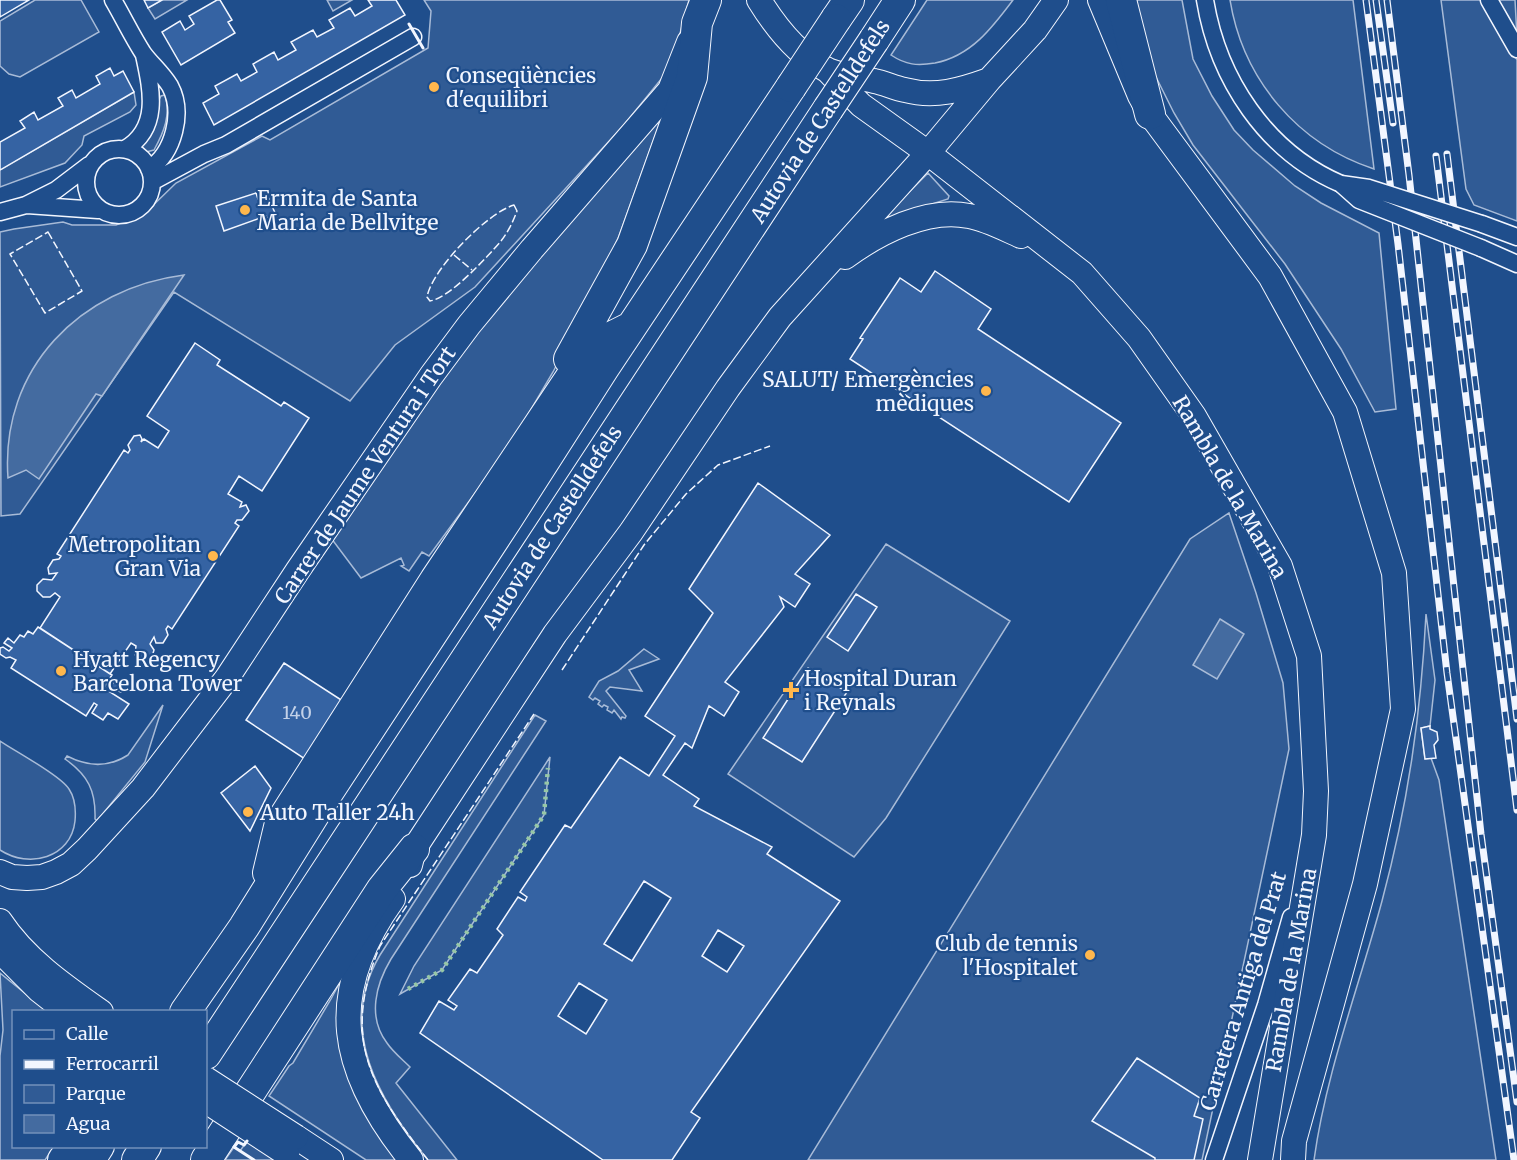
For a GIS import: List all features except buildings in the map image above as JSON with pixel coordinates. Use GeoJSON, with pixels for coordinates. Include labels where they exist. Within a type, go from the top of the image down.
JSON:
{"type":"FeatureCollection","features":[{"type":"Feature","properties":{"kind":"highway","name":"Autovia de Castelldefels"},"geometry":{"type":"LineString","coordinates":[[207,1052],[900,0]]}},
{"type":"Feature","properties":{"kind":"highway"},"geometry":{"type":"LineString","coordinates":[[1121,0],[1150,114]]}},
{"type":"Feature","properties":{"kind":"highway","name":"Autovia de Castelldefels"},"geometry":{"type":"LineString","coordinates":[[186,1010],[262,898],[327,794],[632,326],[842,10]]}},
{"type":"Feature","properties":{"kind":"highway"},"geometry":{"type":"LineString","coordinates":[[508,518],[510,469],[632,245],[692,77],[701,11]]}},
{"type":"Feature","properties":{"kind":"highway"},"geometry":{"type":"LineString","coordinates":[[262,898],[280,823],[435,580],[591,347],[632,326]]}},
{"type":"Feature","properties":{"kind":"highway"},"geometry":{"type":"LineString","coordinates":[[206,1160],[382,889],[414,849]]}},
{"type":"Feature","properties":{"kind":"highway"},"geometry":{"type":"LineString","coordinates":[[63,1160],[72,1148]]}},
{"type":"Feature","properties":{"kind":"street"},"geometry":{"type":"LineString","coordinates":[[26,205],[98,210],[109,215],[121,216],[134,212],[148,199],[151,176],[172,137],[177,119],[176,105],[171,87],[156,66],[144,55],[113,0]]}},
{"type":"Feature","properties":{"kind":"street"},"geometry":{"type":"LineString","coordinates":[[759,0],[786,36],[803,54],[826,69],[906,91],[937,94],[962,90],[989,80]]}},
{"type":"Feature","properties":{"kind":"street"},"geometry":{"type":"LineString","coordinates":[[411,1160],[388,1131],[360,1080],[348,1012],[351,984],[360,955],[382,915],[406,882],[414,849],[555,634],[631,532],[728,388],[780,318],[1035,30],[1056,0]]}},
{"type":"Feature","properties":{"kind":"street","name":"Rambla de la Marina"},"geometry":{"type":"LineString","coordinates":[[1100,0],[1140,96],[1150,114],[1270,276],[1345,411],[1394,573],[1403,709],[1365,884],[1294,1141],[1293,1160]]}},
{"type":"Feature","properties":{"kind":"street"},"geometry":{"type":"LineString","coordinates":[[1205,0],[1219,55],[1243,100],[1255,118],[1296,158],[1341,184],[1359,200],[1517,264]]}},
{"type":"Feature","properties":{"kind":"street"},"geometry":{"type":"LineString","coordinates":[[1489,0],[1517,49]]}},
{"type":"Feature","properties":{"kind":"street","name":"Carrer de Jaume Ventura i Tort"},"geometry":{"type":"LineString","coordinates":[[0,872],[12,877],[27,878],[56,873],[87,849],[143,788],[227,678],[329,524],[469,325],[670,90],[701,11]]}},
{"type":"Feature","properties":{"kind":"street"},"geometry":{"type":"LineString","coordinates":[[151,176],[226,145],[413,37]]}},
{"type":"Feature","properties":{"kind":"street"},"geometry":{"type":"LineString","coordinates":[[125,149],[133,144],[148,123],[152,97],[144,55]]}},
{"type":"Feature","properties":{"kind":"street","name":"Rambla de la Marina"},"geometry":{"type":"LineString","coordinates":[[826,69],[861,105],[928,153],[1082,273],[1139,338],[1194,416],[1280,566],[1309,656],[1316,791],[1314,835],[1260,1160]]}},
{"type":"Feature","properties":{"kind":"street"},"geometry":{"type":"LineString","coordinates":[[152,97],[171,87]]}},
{"type":"Feature","properties":{"kind":"street"},"geometry":{"type":"LineString","coordinates":[[0,212],[26,205],[64,184],[89,165],[96,156],[113,148],[136,153],[143,159],[151,176]]}},
{"type":"Feature","properties":{"kind":"street"},"geometry":{"type":"LineString","coordinates":[[89,165],[86,184],[88,194],[98,210]]}},
{"type":"Feature","properties":{"kind":"street"},"geometry":{"type":"LineString","coordinates":[[1341,184],[1369,188],[1517,237]]}},
{"type":"Feature","properties":{"kind":"street"},"geometry":{"type":"LineString","coordinates":[[813,279],[863,243],[909,222],[943,215],[969,216],[1048,247]]}},
{"type":"Feature","properties":{"kind":"street","name":"Carretera Antiga del Prat"},"geometry":{"type":"LineString","coordinates":[[1214,1160],[1266,1005],[1314,835]]}},
{"type":"Feature","properties":{"kind":"street"},"geometry":{"type":"LineString","coordinates":[[0,921],[31,958],[52,977],[99,1010]]}},
{"type":"Feature","properties":{"kind":"street"},"geometry":{"type":"LineString","coordinates":[[0,951],[39,990],[66,1010]]}},
{"type":"Feature","properties":{"kind":"street"},"geometry":{"type":"LineString","coordinates":[[207,1080],[293,1151]]}},
{"type":"Feature","properties":{"kind":"street"},"geometry":{"type":"LineString","coordinates":[[207,1102],[293,1151],[331,1160]]}},
{"type":"Feature","properties":{"kind":"green space"},"geometry":{"type":"Polygon","coordinates":[[[35,0],[81,0],[99,32],[20,77],[9,74],[0,66],[0,21],[35,0]]]}},
{"type":"Feature","properties":{"kind":"green space"},"geometry":{"type":"Polygon","coordinates":[[[162,0],[187,0],[155,19],[148,8],[162,0]]]}},
{"type":"Feature","properties":{"kind":"green space"},"geometry":{"type":"Polygon","coordinates":[[[327,0],[352,0],[333,11],[327,0]]]}},
{"type":"Feature","properties":{"kind":"green space"},"geometry":{"type":"Polygon","coordinates":[[[424,0],[689,0],[671,67],[623,126],[475,287],[395,345],[350,401],[174,292],[20,514],[1,516],[0,232],[63,222],[72,225],[116,225],[145,213],[176,183],[262,136],[270,140],[428,48],[431,11],[424,0]]]}},
{"type":"Feature","properties":{"kind":"green space"},"geometry":{"type":"Polygon","coordinates":[[[927,0],[1013,0],[980,39],[959,54],[929,64],[912,64],[902,61],[891,55],[927,0]]]}},
{"type":"Feature","properties":{"kind":"green space"},"geometry":{"type":"Polygon","coordinates":[[[1131,0],[1182,0],[1193,59],[1212,96],[1234,130],[1253,150],[1295,186],[1321,203],[1379,233],[1396,409],[1375,412],[1341,349],[1285,264],[1193,145],[1152,69],[1131,0]]]}},
{"type":"Feature","properties":{"kind":"green space"},"geometry":{"type":"Polygon","coordinates":[[[1230,0],[1353,0],[1374,169],[1347,158],[1321,143],[1298,126],[1278,105],[1261,82],[1247,57],[1230,0]]]}},
{"type":"Feature","properties":{"kind":"green space"},"geometry":{"type":"Polygon","coordinates":[[[1441,0],[1484,0],[1517,60],[1517,221],[1474,205],[1466,189],[1441,0]]]}},
{"type":"Feature","properties":{"kind":"green space"},"geometry":{"type":"Polygon","coordinates":[[[1495,0],[1515,0],[1517,37],[1495,0]]]}},
{"type":"Feature","properties":{"kind":"green space"},"geometry":{"type":"Polygon","coordinates":[[[134,92],[136,105],[130,112],[84,136],[82,145],[65,163],[0,187],[0,170],[134,92]]]}},
{"type":"Feature","properties":{"kind":"green space"},"geometry":{"type":"Polygon","coordinates":[[[165,95],[167,116],[163,130],[154,150],[146,152],[140,146],[158,102],[161,96],[165,95]]]}},
{"type":"Feature","properties":{"kind":"green space"},"geometry":{"type":"Polygon","coordinates":[[[657,122],[659,125],[619,236],[590,301],[553,372],[509,447],[429,556],[422,552],[409,571],[401,566],[404,565],[401,558],[361,578],[331,538],[500,292],[657,122]]]}},
{"type":"Feature","properties":{"kind":"green space"},"geometry":{"type":"Polygon","coordinates":[[[928,173],[949,196],[948,199],[888,216],[888,213],[928,173]]]}},
{"type":"Feature","properties":{"kind":"green space","name":"Club de tennis l'Hospitalet"},"geometry":{"type":"Polygon","coordinates":[[[1229,513],[1283,683],[1289,749],[1202,1160],[808,1160],[1190,539],[1229,513]]]}},
{"type":"Feature","properties":{"kind":"green space"},"geometry":{"type":"Polygon","coordinates":[[[886,544],[1010,621],[886,818],[854,857],[728,774],[886,544]]]}},
{"type":"Feature","properties":{"kind":"green space"},"geometry":{"type":"Polygon","coordinates":[[[1426,614],[1435,680],[1430,726],[1421,728],[1425,759],[1431,758],[1439,780],[1496,1160],[1314,1160],[1326,1094],[1382,901],[1399,829],[1417,723],[1426,614]]]}},
{"type":"Feature","properties":{"kind":"green space"},"geometry":{"type":"Polygon","coordinates":[[[644,649],[659,659],[629,670],[642,691],[610,687],[606,691],[626,716],[621,719],[614,710],[612,713],[607,710],[608,707],[598,704],[600,701],[589,697],[599,681],[618,671],[644,649]]]}},
{"type":"Feature","properties":{"kind":"green space"},"geometry":{"type":"Polygon","coordinates":[[[163,705],[145,762],[97,821],[89,784],[80,771],[65,759],[67,756],[90,764],[105,764],[128,755],[163,705]]]}},
{"type":"Feature","properties":{"kind":"green space"},"geometry":{"type":"Polygon","coordinates":[[[535,715],[546,721],[391,959],[378,990],[376,1012],[381,1033],[392,1050],[410,1067],[396,1083],[457,1160],[428,1160],[394,1114],[380,1089],[370,1064],[363,1037],[362,1010],[367,983],[380,955],[535,715]]]}},
{"type":"Feature","properties":{"kind":"green space"},"geometry":{"type":"Polygon","coordinates":[[[0,741],[57,777],[73,796],[75,821],[72,834],[66,844],[47,856],[23,859],[0,850],[0,741]]]}},
{"type":"Feature","properties":{"kind":"green space"},"geometry":{"type":"Polygon","coordinates":[[[550,757],[544,815],[442,970],[400,994],[414,966],[550,757]]]}},
{"type":"Feature","properties":{"kind":"green space"},"geometry":{"type":"Polygon","coordinates":[[[346,971],[341,999],[399,1160],[366,1160],[269,1096],[293,1063],[346,971]]]}},
{"type":"Feature","properties":{"kind":"green space"},"geometry":{"type":"Polygon","coordinates":[[[0,973],[46,1010],[12,1010],[12,1148],[53,1148],[45,1160],[0,1160],[0,1056],[3,1030],[0,973]]]}},
{"type":"Feature","properties":{"kind":"green space"},"geometry":{"type":"Polygon","coordinates":[[[247,1141],[274,1160],[225,1160],[234,1147],[240,1151],[247,1141]]]}},
{"type":"Feature","properties":{"kind":"water"},"geometry":{"type":"Polygon","coordinates":[[[184,275],[102,396],[96,394],[39,479],[26,470],[8,478],[9,438],[18,402],[33,369],[54,340],[81,316],[112,297],[147,283],[184,275]]]}},
{"type":"Feature","properties":{"kind":"water"},"geometry":{"type":"Polygon","coordinates":[[[1220,619],[1244,634],[1217,679],[1193,665],[1220,619]]]}},
{"type":"Feature","properties":{"kind":"railway"},"geometry":{"type":"LineString","coordinates":[[1366,0],[1398,244],[1447,673],[1514,1160]]}},
{"type":"Feature","properties":{"kind":"railway"},"geometry":{"type":"LineString","coordinates":[[1376,0],[1393,123]]}},
{"type":"Feature","properties":{"kind":"railway"},"geometry":{"type":"LineString","coordinates":[[1387,0],[1409,175],[1481,834],[1517,1102]]}},
{"type":"Feature","properties":{"kind":"railway"},"geometry":{"type":"LineString","coordinates":[[1447,154],[1517,719]]}},
{"type":"Feature","properties":{"kind":"railway"},"geometry":{"type":"LineString","coordinates":[[1436,156],[1517,810]]}},
{"type":"Feature","properties":{"kind":"hedge"},"geometry":{"type":"LineString","coordinates":[[408,989],[442,970],[544,815],[548,768]]}},
{"type":"Feature","properties":{"kind":"fence"},"geometry":{"type":"LineString","coordinates":[[514,205],[517,211],[501,241],[458,285],[430,301],[427,297],[431,285],[462,244],[490,219],[514,205]]}},
{"type":"Feature","properties":{"kind":"fence"},"geometry":{"type":"LineString","coordinates":[[48,232],[82,291],[45,313],[10,254],[48,232]]}},
{"type":"Feature","properties":{"kind":"fence"},"geometry":{"type":"LineString","coordinates":[[454,255],[472,270]]}},
{"type":"Feature","properties":{"kind":"fence"},"geometry":{"type":"LineString","coordinates":[[562,670],[644,545],[686,494],[718,465],[770,446]]}},
{"type":"Feature","properties":{"kind":"fence"},"geometry":{"type":"LineString","coordinates":[[428,1160],[391,1109],[377,1084],[368,1060],[363,1035],[363,1008],[368,979],[380,946],[534,714]]}},
{"type":"Feature","properties":{"kind":"wall"},"geometry":{"type":"LineString","coordinates":[[409,24],[423,48]]}},
{"type":"Feature","properties":{"kind":"wall"},"geometry":{"type":"LineString","coordinates":[[247,1141],[244,1145],[238,1142],[234,1147],[254,1160]]}},
{"type":"Feature","properties":{"kind":"place","name":"Conseqüències d'equilibri"},"geometry":{"type":"Point","coordinates":[434,87]}},
{"type":"Feature","properties":{"kind":"place","name":"Ermita de Santa Maria de Bellvitge"},"geometry":{"type":"Point","coordinates":[245,210]}},
{"type":"Feature","properties":{"kind":"place","name":"SALUT/ Emergències mèdiques"},"geometry":{"type":"Point","coordinates":[986,391]}},
{"type":"Feature","properties":{"kind":"place","name":"Metropolitan Gran Via"},"geometry":{"type":"Point","coordinates":[213,556]}},
{"type":"Feature","properties":{"kind":"place","name":"Hyatt Regency Barcelona Tower"},"geometry":{"type":"Point","coordinates":[61,671]}},
{"type":"Feature","properties":{"kind":"place","name":"Hospital Duran i Reynals"},"geometry":{"type":"Point","coordinates":[791,690]}},
{"type":"Feature","properties":{"kind":"place","name":"Auto Taller 24h"},"geometry":{"type":"Point","coordinates":[248,812]}},
{"type":"Feature","properties":{"kind":"place","name":"Club de tennis l'Hospitalet"},"geometry":{"type":"Point","coordinates":[1090,955]}}]}
